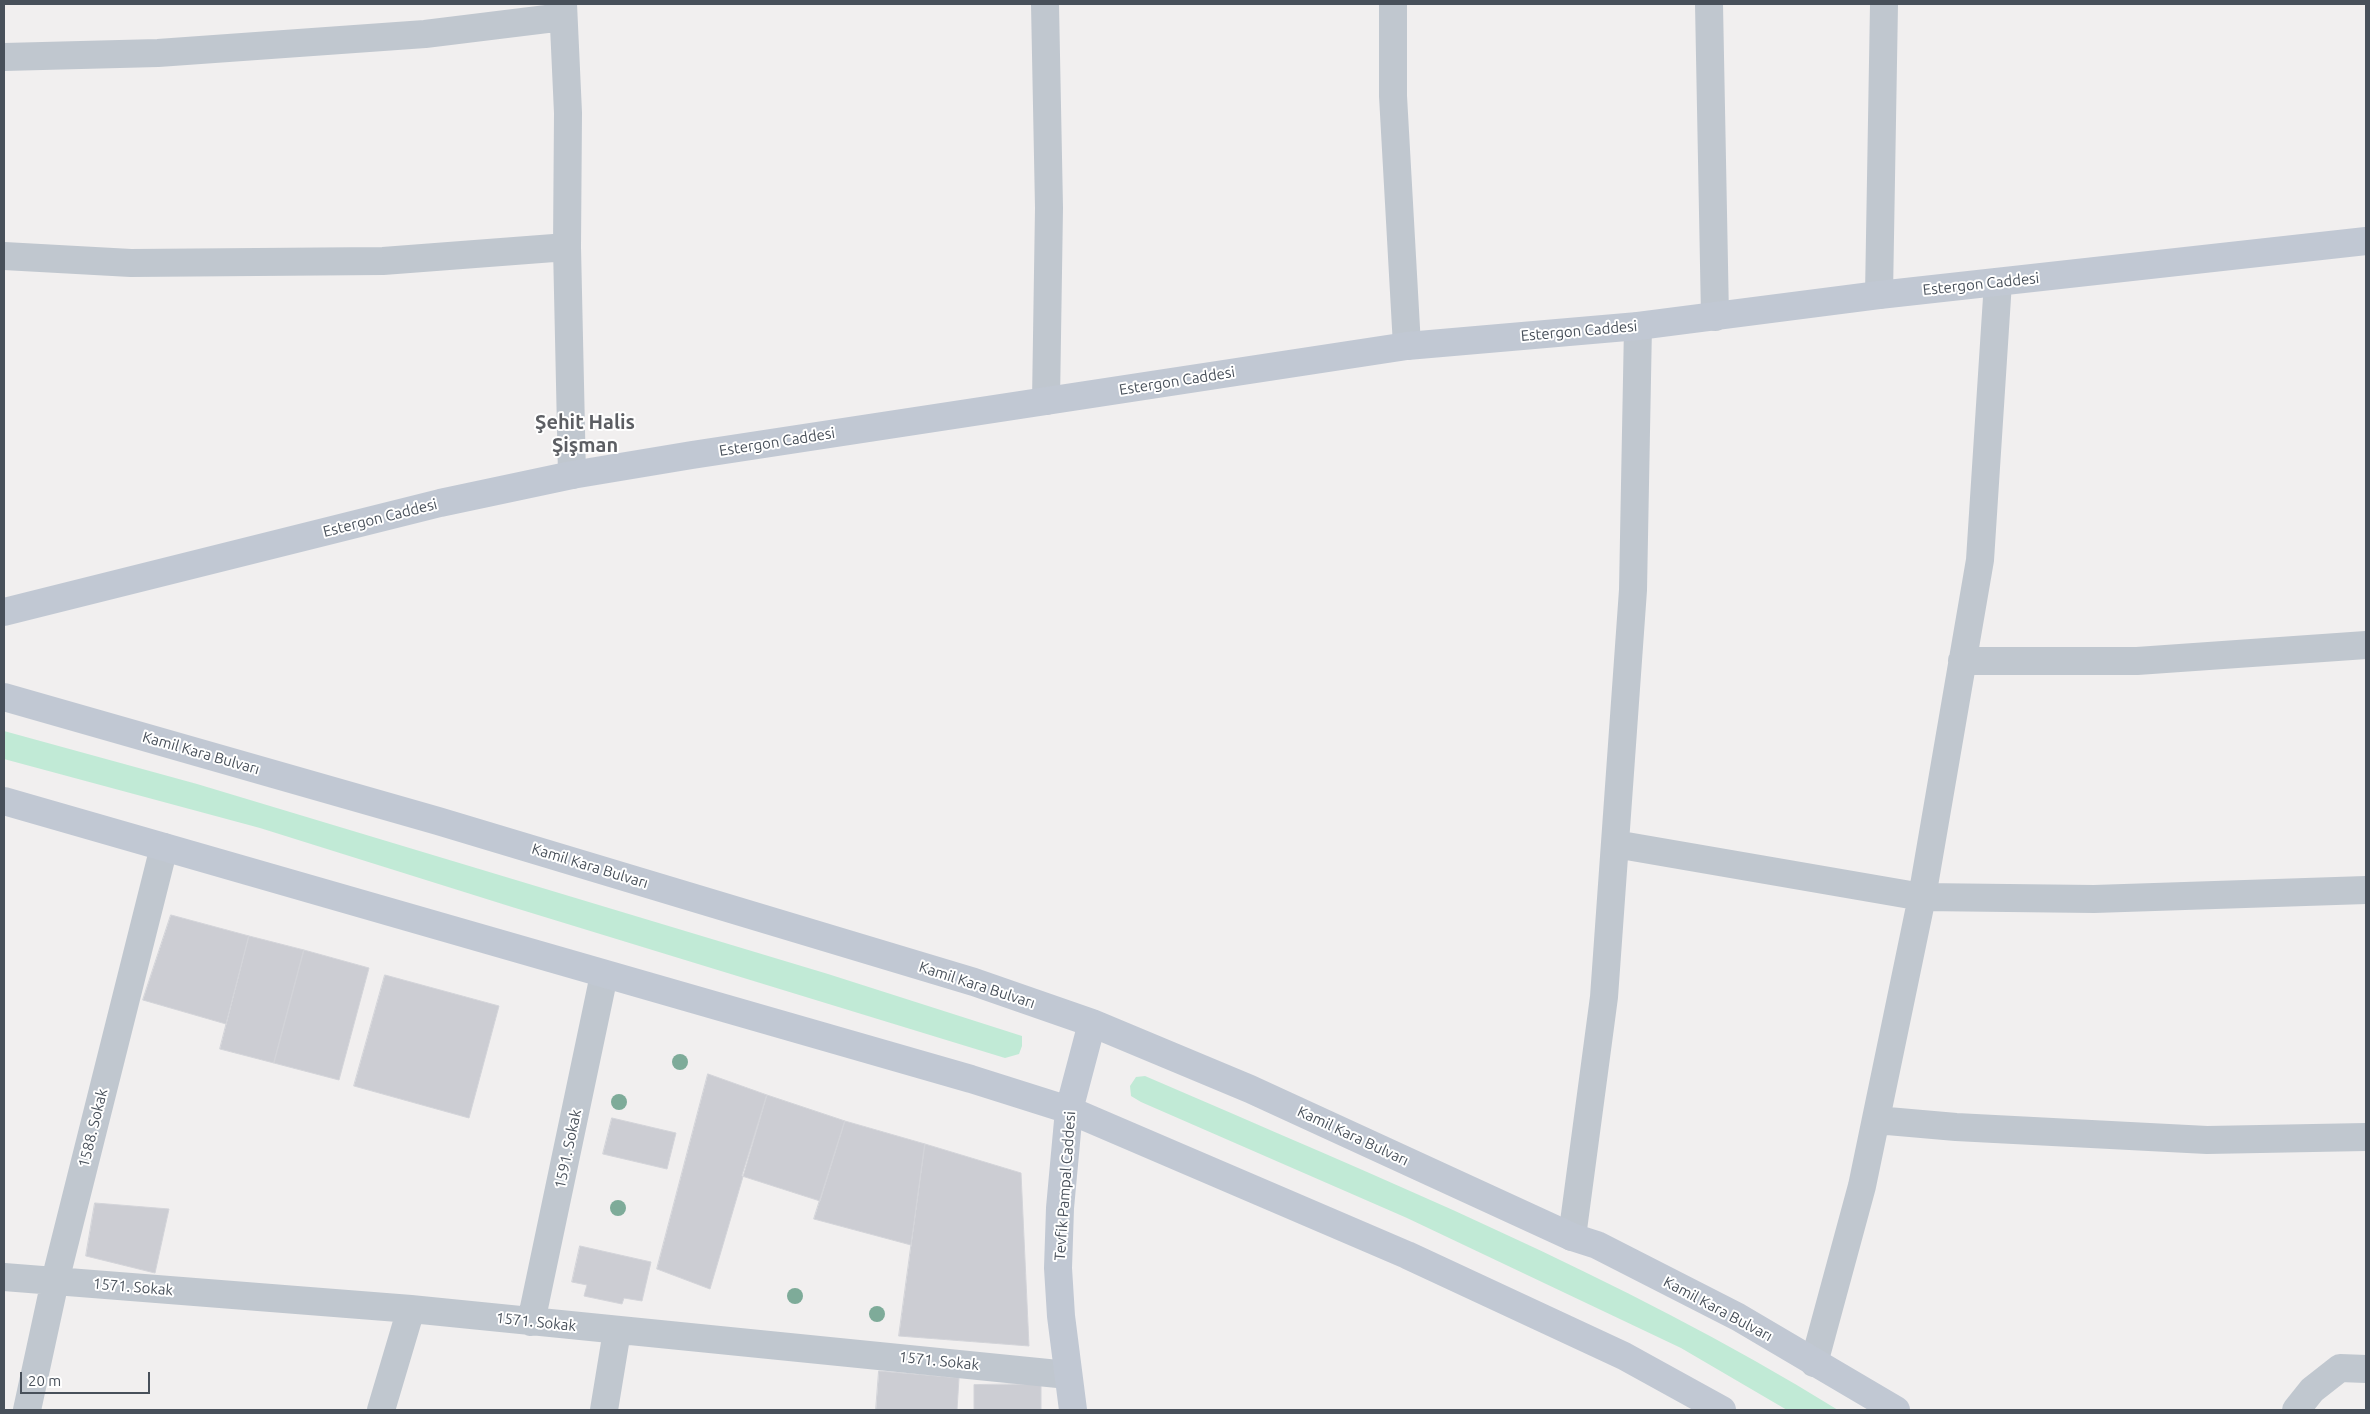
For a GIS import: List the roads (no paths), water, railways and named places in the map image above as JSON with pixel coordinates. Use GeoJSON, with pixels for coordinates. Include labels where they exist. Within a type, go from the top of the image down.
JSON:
{"type":"FeatureCollection","features":[{"type":"Feature","properties":{"kind":"main road","name":"Estergon Caddesi"},"geometry":{"type":"LineString","coordinates":[[4,612],[440,503],[572,475],[1407,346],[1638,326],[1879,295],[2366,241]]}},
{"type":"Feature","properties":{"kind":"main road","name":"Kamil Kara Bulvarı"},"geometry":{"type":"LineString","coordinates":[[4,697],[438,820],[974,982],[1092,1023],[1250,1088],[1572,1237],[1597,1245],[1738,1317],[1896,1410]]}},
{"type":"Feature","properties":{"kind":"main road"},"geometry":{"type":"LineString","coordinates":[[4,801],[971,1079],[1069,1110],[1407,1254],[1624,1356],[1722,1410]]}},
{"type":"Feature","properties":{"kind":"main road","name":"Tevfik Pampal Caddesi"},"geometry":{"type":"LineString","coordinates":[[1072,1410],[1061,1316],[1058,1268],[1060,1208],[1069,1110],[1092,1023]]}},
{"type":"Feature","properties":{"kind":"street"},"geometry":{"type":"LineString","coordinates":[[1044,4],[1049,208],[1046,401]]}},
{"type":"Feature","properties":{"kind":"street"},"geometry":{"type":"LineString","coordinates":[[1393,4],[1393,96],[1407,346]]}},
{"type":"Feature","properties":{"kind":"street"},"geometry":{"type":"LineString","coordinates":[[1710,4],[1715,317]]}},
{"type":"Feature","properties":{"kind":"street"},"geometry":{"type":"LineString","coordinates":[[1879,295],[1884,4]]}},
{"type":"Feature","properties":{"kind":"street"},"geometry":{"type":"LineString","coordinates":[[4,56],[178,52],[425,34],[563,10],[568,113],[572,475]]}},
{"type":"Feature","properties":{"kind":"street"},"geometry":{"type":"LineString","coordinates":[[4,256],[131,263],[383,261],[568,246]]}},
{"type":"Feature","properties":{"kind":"street"},"geometry":{"type":"LineString","coordinates":[[1814,1363],[1862,1186],[1876,1120],[1922,897],[1980,560],[1998,282]]}},
{"type":"Feature","properties":{"kind":"street"},"geometry":{"type":"LineString","coordinates":[[1572,1237],[1604,997],[1633,590],[1638,326]]}},
{"type":"Feature","properties":{"kind":"street"},"geometry":{"type":"LineString","coordinates":[[1962,660],[2137,661],[2366,645]]}},
{"type":"Feature","properties":{"kind":"street"},"geometry":{"type":"LineString","coordinates":[[1615,844],[1922,897],[2094,899],[2366,890]]}},
{"type":"Feature","properties":{"kind":"street","name":"1588. Sokak"},"geometry":{"type":"LineString","coordinates":[[27,1410],[55,1281],[164,847]]}},
{"type":"Feature","properties":{"kind":"street","name":"1591. Sokak"},"geometry":{"type":"LineString","coordinates":[[532,1322],[604,975]]}},
{"type":"Feature","properties":{"kind":"street"},"geometry":{"type":"LineString","coordinates":[[1876,1120],[1956,1127],[2208,1140],[2366,1137]]}},
{"type":"Feature","properties":{"kind":"street","name":"1571. Sokak"},"geometry":{"type":"LineString","coordinates":[[4,1277],[411,1310],[617,1331],[838,1350],[1068,1374]]}},
{"type":"Feature","properties":{"kind":"street"},"geometry":{"type":"LineString","coordinates":[[382,1410],[411,1310]]}},
{"type":"Feature","properties":{"kind":"street"},"geometry":{"type":"LineString","coordinates":[[604,1410],[617,1331]]}},
{"type":"Feature","properties":{"kind":"street"},"geometry":{"type":"LineString","coordinates":[[2296,1410],[2312,1390],[2340,1368],[2366,1369]]}},
{"type":"Feature","properties":{"kind":"district","name":"Şehit Halis Şişman"},"geometry":{"type":"Point","coordinates":[585,434]}}]}
